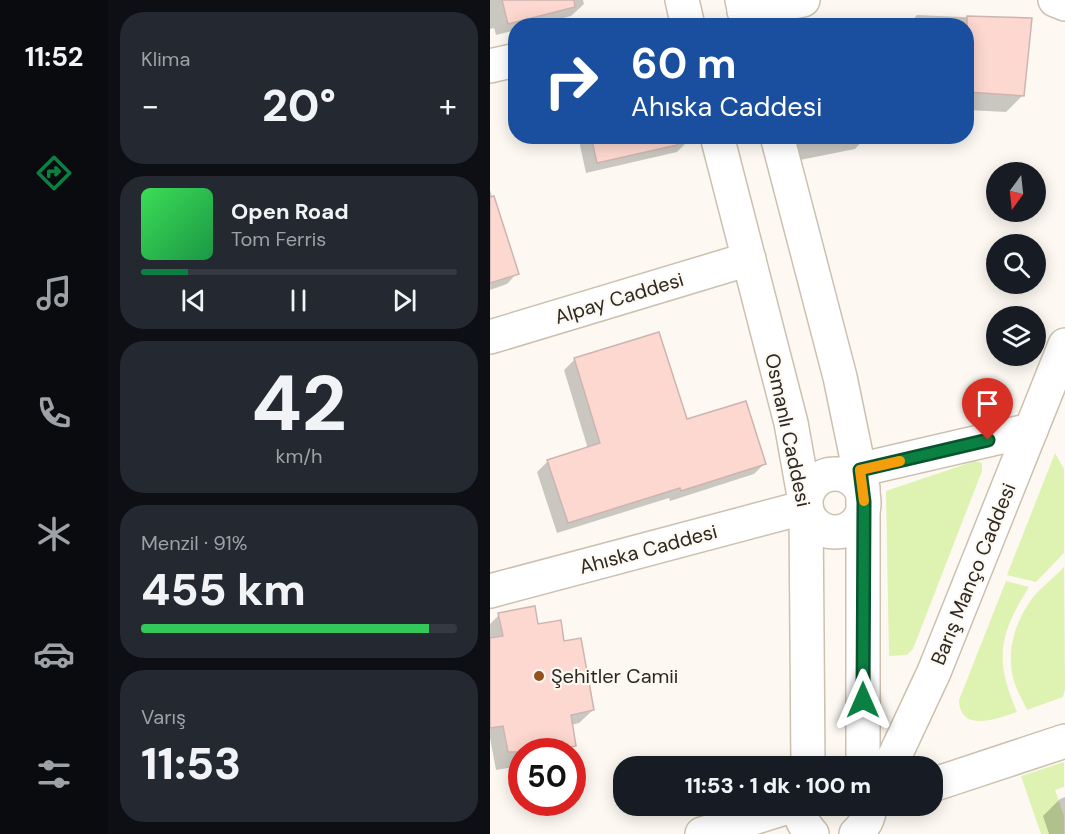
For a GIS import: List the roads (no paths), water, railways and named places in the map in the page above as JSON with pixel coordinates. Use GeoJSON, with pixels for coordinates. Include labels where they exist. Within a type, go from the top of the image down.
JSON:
{"type":"FeatureCollection","features":[{"type":"Feature","properties":{"kind":"main road"},"geometry":{"type":"LineString","coordinates":[[745,12],[803,0]]}},
{"type":"Feature","properties":{"kind":"main road"},"geometry":{"type":"LineString","coordinates":[[1055,0],[1064,4]]}},
{"type":"Feature","properties":{"kind":"main road"},"geometry":{"type":"LineString","coordinates":[[490,66],[508,62]]}},
{"type":"Feature","properties":{"kind":"main road","name":"Osmanlı Caddesi"},"geometry":{"type":"LineString","coordinates":[[719,144],[791,423],[806,507],[808,756]]}},
{"type":"Feature","properties":{"kind":"main road"},"geometry":{"type":"LineString","coordinates":[[779,144],[840,377],[851,472],[864,502],[862,756]]}},
{"type":"Feature","properties":{"kind":"main road","name":"Alpay Caddesi"},"geometry":{"type":"LineString","coordinates":[[490,336],[748,259]]}},
{"type":"Feature","properties":{"kind":"main road","name":"Barış Manço Caddesi"},"geometry":{"type":"LineString","coordinates":[[895,756],[934,672],[1064,345]]}},
{"type":"Feature","properties":{"kind":"main road"},"geometry":{"type":"LineString","coordinates":[[864,502],[858,520],[851,527],[833,532],[823,530],[815,524],[806,507],[809,489],[823,476],[851,472],[1031,430]]}},
{"type":"Feature","properties":{"kind":"main road","name":"Ahıska Caddesi"},"geometry":{"type":"LineString","coordinates":[[490,591],[806,507]]}},
{"type":"Feature","properties":{"kind":"main road"},"geometry":{"type":"LineString","coordinates":[[943,780],[1064,741]]}},
{"type":"Feature","properties":{"kind":"main road"},"geometry":{"type":"LineString","coordinates":[[703,834],[760,816]]}},
{"type":"Feature","properties":{"kind":"main road"},"geometry":{"type":"LineString","coordinates":[[800,816],[804,826],[812,834]]}},
{"type":"Feature","properties":{"kind":"main road"},"geometry":{"type":"LineString","coordinates":[[856,834],[864,826],[869,816]]}},
{"type":"Feature","properties":{"kind":"place","name":"Şehitler Camii"},"geometry":{"type":"Point","coordinates":[539,676]}}]}
